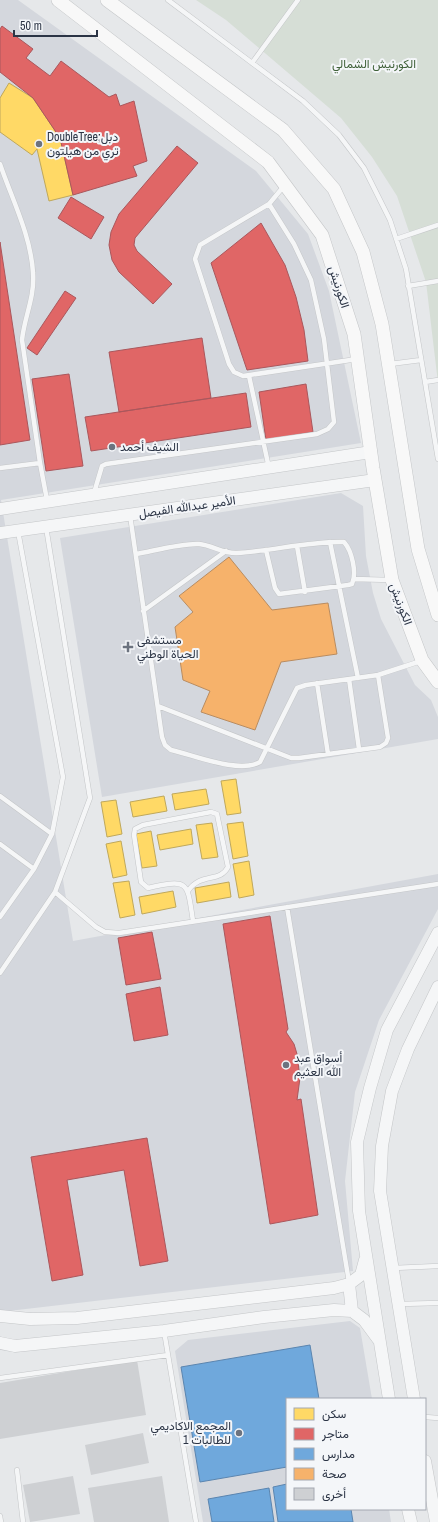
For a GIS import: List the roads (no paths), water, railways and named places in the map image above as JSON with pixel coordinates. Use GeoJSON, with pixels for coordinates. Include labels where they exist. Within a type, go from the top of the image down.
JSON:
{"type":"FeatureCollection","features":[{"type":"Feature","properties":{"kind":"main road","name":"الكورنيش"},"geometry":{"type":"LineString","coordinates":[[58,0],[268,162],[322,235],[354,334],[359,358],[375,480],[392,580],[422,660],[438,682]]}},
{"type":"Feature","properties":{"kind":"main road"},"geometry":{"type":"LineString","coordinates":[[107,0],[283,130],[334,189],[364,252],[382,324],[418,549],[438,615]]}},
{"type":"Feature","properties":{"kind":"main road"},"geometry":{"type":"LineString","coordinates":[[426,576],[438,599]]}},
{"type":"Feature","properties":{"kind":"street"},"geometry":{"type":"LineString","coordinates":[[0,509],[371,452]]}},
{"type":"Feature","properties":{"kind":"street","name":"الأمير عبدالله الفيصل"},"geometry":{"type":"LineString","coordinates":[[0,534],[375,480]]}},
{"type":"Feature","properties":{"kind":"street"},"geometry":{"type":"LineString","coordinates":[[389,1398],[359,1211],[357,1142],[370,1088],[387,1030],[438,933]]}},
{"type":"Feature","properties":{"kind":"street"},"geometry":{"type":"LineString","coordinates":[[414,1398],[380,1191],[382,1146],[392,1091],[408,1049],[438,987]]}},
{"type":"Feature","properties":{"kind":"street"},"geometry":{"type":"LineString","coordinates":[[0,1316],[30,1319],[78,1318],[334,1288],[349,1284],[361,1275],[366,1257]]}},
{"type":"Feature","properties":{"kind":"street"},"geometry":{"type":"LineString","coordinates":[[349,1284],[352,1311]]}},
{"type":"Feature","properties":{"kind":"street"},"geometry":{"type":"LineString","coordinates":[[0,1343],[15,1346],[164,1331],[264,1317],[334,1310],[352,1311],[364,1320],[380,1342]]}},
{"type":"Feature","properties":{"kind":"street"},"geometry":{"type":"LineString","coordinates":[[426,1467],[436,1522]]}},
{"type":"Feature","properties":{"kind":"street"},"geometry":{"type":"LineString","coordinates":[[408,1510],[411,1522]]}},
{"type":"Feature","properties":{"kind":"lane"},"geometry":{"type":"LineString","coordinates":[[168,0],[303,101],[339,135],[364,168],[390,220],[406,269],[438,459]]}},
{"type":"Feature","properties":{"kind":"lane"},"geometry":{"type":"LineString","coordinates":[[252,63],[298,0]]}},
{"type":"Feature","properties":{"kind":"lane"},"geometry":{"type":"LineString","coordinates":[[0,164],[22,224],[30,253],[33,274],[33,291],[22,340],[47,502]]}},
{"type":"Feature","properties":{"kind":"lane"},"geometry":{"type":"LineString","coordinates":[[285,185],[269,204],[200,245],[195,259],[229,364],[234,372],[243,376],[249,376],[359,358]]}},
{"type":"Feature","properties":{"kind":"lane"},"geometry":{"type":"LineString","coordinates":[[94,495],[102,466],[106,464],[317,434],[328,429],[334,422],[324,339],[311,280],[294,244],[269,204]]}},
{"type":"Feature","properties":{"kind":"lane"},"geometry":{"type":"LineString","coordinates":[[396,240],[438,225]]}},
{"type":"Feature","properties":{"kind":"lane"},"geometry":{"type":"LineString","coordinates":[[408,286],[438,281]]}},
{"type":"Feature","properties":{"kind":"lane"},"geometry":{"type":"LineString","coordinates":[[388,364],[421,360]]}},
{"type":"Feature","properties":{"kind":"lane"},"geometry":{"type":"LineString","coordinates":[[249,376],[269,468]]}},
{"type":"Feature","properties":{"kind":"lane"},"geometry":{"type":"LineString","coordinates":[[425,382],[438,380]]}},
{"type":"Feature","properties":{"kind":"lane"},"geometry":{"type":"LineString","coordinates":[[0,468],[40,463]]}},
{"type":"Feature","properties":{"kind":"lane"},"geometry":{"type":"LineString","coordinates":[[130,515],[162,737],[165,745],[171,750],[243,766],[256,764],[260,762],[297,688],[317,683],[378,675],[422,660]]}},
{"type":"Feature","properties":{"kind":"lane"},"geometry":{"type":"LineString","coordinates":[[0,972],[55,892],[90,798],[46,527]]}},
{"type":"Feature","properties":{"kind":"lane"},"geometry":{"type":"LineString","coordinates":[[0,917],[34,869],[52,834],[63,777],[18,531]]}},
{"type":"Feature","properties":{"kind":"lane"},"geometry":{"type":"LineString","coordinates":[[136,554],[197,544],[208,545],[216,549],[236,553],[330,542],[344,542],[348,547],[354,579],[352,584],[304,592],[280,594],[275,588],[266,550]]}},
{"type":"Feature","properties":{"kind":"lane"},"geometry":{"type":"LineString","coordinates":[[330,542],[358,678]]}},
{"type":"Feature","properties":{"kind":"lane"},"geometry":{"type":"LineString","coordinates":[[297,546],[304,592]]}},
{"type":"Feature","properties":{"kind":"lane"},"geometry":{"type":"LineString","coordinates":[[143,611],[226,551]]}},
{"type":"Feature","properties":{"kind":"lane"},"geometry":{"type":"LineString","coordinates":[[354,579],[392,580]]}},
{"type":"Feature","properties":{"kind":"lane"},"geometry":{"type":"LineString","coordinates":[[158,706],[291,758],[380,747],[386,743],[388,738],[378,675]]}},
{"type":"Feature","properties":{"kind":"lane"},"geometry":{"type":"LineString","coordinates":[[349,679],[359,749]]}},
{"type":"Feature","properties":{"kind":"lane"},"geometry":{"type":"LineString","coordinates":[[317,683],[328,754]]}},
{"type":"Feature","properties":{"kind":"lane"},"geometry":{"type":"LineString","coordinates":[[0,796],[52,834]]}},
{"type":"Feature","properties":{"kind":"lane"},"geometry":{"type":"LineString","coordinates":[[188,891],[198,880],[222,875],[228,867],[218,814],[211,812],[143,825],[135,829],[134,835],[141,882],[148,888],[178,883],[183,885],[188,891],[193,922]]}},
{"type":"Feature","properties":{"kind":"lane"},"geometry":{"type":"LineString","coordinates":[[0,844],[34,869]]}},
{"type":"Feature","properties":{"kind":"lane"},"geometry":{"type":"LineString","coordinates":[[55,892],[105,932],[120,932],[438,884]]}},
{"type":"Feature","properties":{"kind":"lane"},"geometry":{"type":"LineString","coordinates":[[287,907],[349,1284]]}},
{"type":"Feature","properties":{"kind":"lane"},"geometry":{"type":"LineString","coordinates":[[392,1268],[438,1266]]}},
{"type":"Feature","properties":{"kind":"lane"},"geometry":{"type":"LineString","coordinates":[[398,1304],[438,1303]]}},
{"type":"Feature","properties":{"kind":"lane"},"geometry":{"type":"LineString","coordinates":[[164,1331],[196,1522]]}},
{"type":"Feature","properties":{"kind":"lane"},"geometry":{"type":"LineString","coordinates":[[0,1378],[168,1355]]}},
{"type":"Feature","properties":{"kind":"lane"},"geometry":{"type":"LineString","coordinates":[[426,1417],[438,1418]]}},
{"type":"Feature","properties":{"kind":"lane"},"geometry":{"type":"LineString","coordinates":[[17,1470],[23,1522]]}},
{"type":"Feature","properties":{"kind":"lane"},"geometry":{"type":"LineString","coordinates":[[0,1516],[1,1522]]}},
{"type":"Feature","properties":{"kind":"place","name":"DoubleTree;دبل تري من هيلتون"},"geometry":{"type":"Point","coordinates":[39,144]}},
{"type":"Feature","properties":{"kind":"place","name":"الشيف أحمد"},"geometry":{"type":"Point","coordinates":[112,447]}},
{"type":"Feature","properties":{"kind":"place","name":"مستشفى الحياة الوطني"},"geometry":{"type":"Point","coordinates":[128,647]}},
{"type":"Feature","properties":{"kind":"place","name":"أسواق عبد الله العثيم"},"geometry":{"type":"Point","coordinates":[286,1065]}},
{"type":"Feature","properties":{"kind":"place","name":"المجمع الاكاديمي 1 للطالبات"},"geometry":{"type":"Point","coordinates":[239,1433]}},
{"type":"Feature","properties":{"kind":"park label","name":"الكورنيش الشمالي"},"geometry":{"type":"Point","coordinates":[374,64]}}]}
